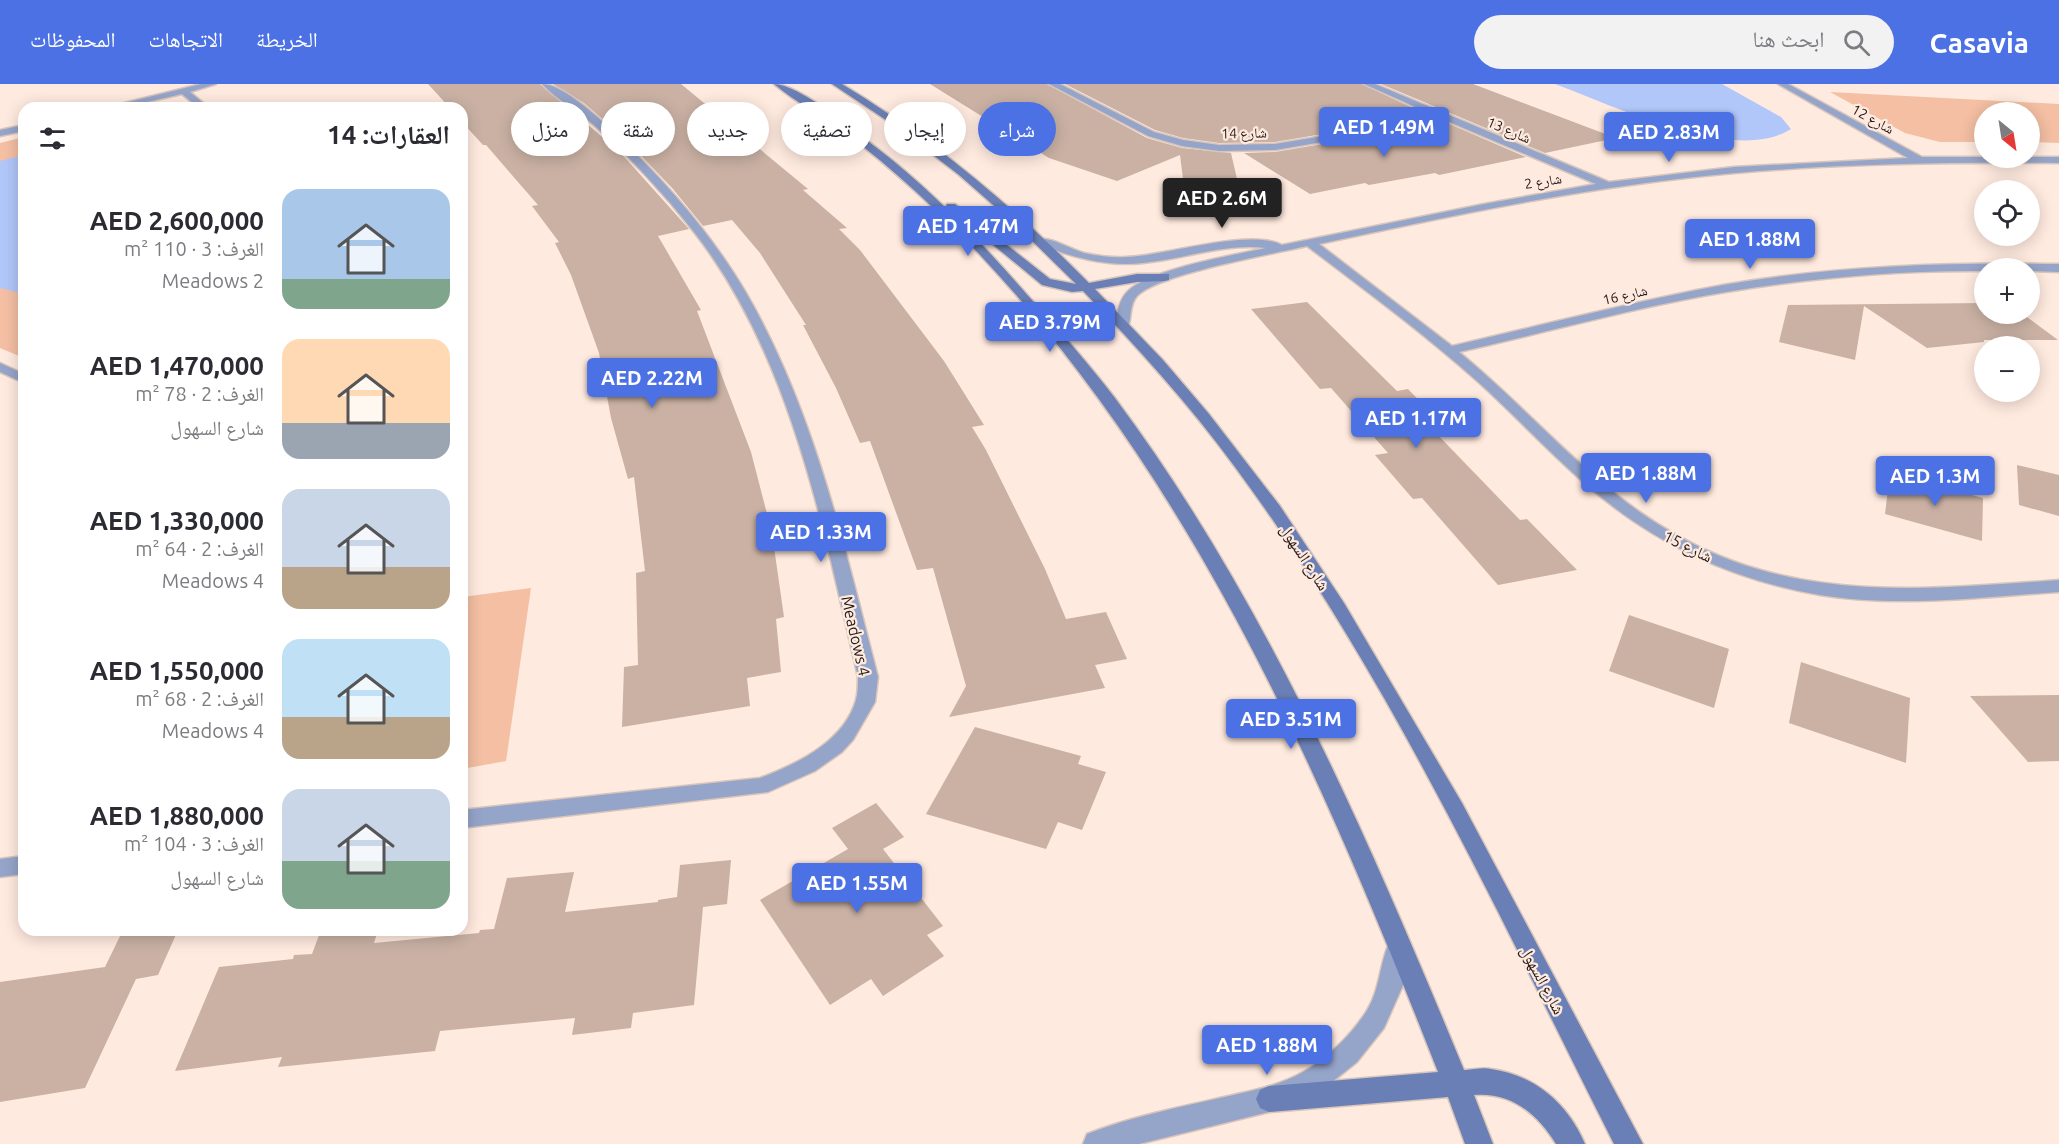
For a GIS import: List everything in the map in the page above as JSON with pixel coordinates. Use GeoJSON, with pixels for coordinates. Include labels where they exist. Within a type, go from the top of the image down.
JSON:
{"type":"FeatureCollection","features":[{"type":"Feature","properties":{"kind":"main road"},"geometry":{"type":"LineString","coordinates":[[778,84],[825,114],[970,220],[1037,277],[1058,286],[1086,288],[1137,278],[1165,277]]}},
{"type":"Feature","properties":{"kind":"main road","name":"شارع السهول"},"geometry":{"type":"LineString","coordinates":[[836,84],[928,145],[968,176],[1040,241],[1123,324],[1192,402],[1252,479],[1353,631],[1411,730],[1629,1144]]}},
{"type":"Feature","properties":{"kind":"main road"},"geometry":{"type":"LineString","coordinates":[[910,178],[965,232],[1036,311],[1119,414],[1206,548],[1255,634],[1320,766],[1399,946],[1457,1084],[1479,1144]]}},
{"type":"Feature","properties":{"kind":"main road"},"geometry":{"type":"LineString","coordinates":[[1269,1098],[1490,1081],[1518,1089],[1544,1107],[1565,1131],[1571,1144]]}},
{"type":"Feature","properties":{"kind":"street"},"geometry":{"type":"LineString","coordinates":[[134,102],[212,84]]}},
{"type":"Feature","properties":{"kind":"street","name":"Meadows 4"},"geometry":{"type":"LineString","coordinates":[[468,818],[761,786],[798,773],[829,753],[852,729],[866,703],[868,677],[818,481],[775,364],[753,318],[707,241],[636,157],[590,116],[546,84]]}},
{"type":"Feature","properties":{"kind":"street","name":"شارع 14"},"geometry":{"type":"LineString","coordinates":[[1053,84],[1151,134],[1182,143],[1219,148],[1275,147],[1447,118]]}},
{"type":"Feature","properties":{"kind":"street","name":"شارع 13"},"geometry":{"type":"LineString","coordinates":[[1368,84],[1608,186]]}},
{"type":"Feature","properties":{"kind":"street","name":"شارع 12"},"geometry":{"type":"LineString","coordinates":[[1782,84],[1920,160]]}},
{"type":"Feature","properties":{"kind":"street"},"geometry":{"type":"LineString","coordinates":[[184,90],[197,102]]}},
{"type":"Feature","properties":{"kind":"street"},"geometry":{"type":"LineString","coordinates":[[0,133],[18,129]]}},
{"type":"Feature","properties":{"kind":"street","name":"شارع 2"},"geometry":{"type":"LineString","coordinates":[[1123,324],[1123,309],[1131,295],[1148,283],[1165,277],[1310,243],[1490,205],[1608,186],[1765,167],[1920,160],[2059,160]]}},
{"type":"Feature","properties":{"kind":"street"},"geometry":{"type":"LineString","coordinates":[[1040,241],[1098,260],[1125,261],[1157,258],[1234,243],[1261,243],[1283,249]]}},
{"type":"Feature","properties":{"kind":"street","name":"شارع 15"},"geometry":{"type":"LineString","coordinates":[[1310,243],[1450,350],[1608,496],[1633,515],[1696,552],[1776,580],[1860,594],[1899,595],[2059,586]]}},
{"type":"Feature","properties":{"kind":"street"},"geometry":{"type":"LineString","coordinates":[[1255,268],[1267,263],[1283,249]]}},
{"type":"Feature","properties":{"kind":"street"},"geometry":{"type":"LineString","coordinates":[[1157,258],[1185,272],[1231,273]]}},
{"type":"Feature","properties":{"kind":"street","name":"شارع 16"},"geometry":{"type":"LineString","coordinates":[[1450,350],[1686,297],[1806,277],[1938,268],[2059,268]]}},
{"type":"Feature","properties":{"kind":"street"},"geometry":{"type":"LineString","coordinates":[[0,367],[18,376]]}},
{"type":"Feature","properties":{"kind":"street"},"geometry":{"type":"LineString","coordinates":[[0,868],[18,866]]}},
{"type":"Feature","properties":{"kind":"street"},"geometry":{"type":"LineString","coordinates":[[1097,1144],[1121,1135],[1269,1098],[1313,1081],[1348,1053],[1375,1020],[1392,983],[1399,946]]}},
{"type":"Feature","properties":{"kind":"shaded area"},"geometry":{"type":"Polygon","coordinates":[[[1830,92],[2021,102],[1974,102],[1974,142],[1940,142],[1905,133],[1830,92]]]}},
{"type":"Feature","properties":{"kind":"shaded area"},"geometry":{"type":"Polygon","coordinates":[[[2040,103],[2059,104],[2059,143],[2040,142],[2040,103]]]}},
{"type":"Feature","properties":{"kind":"shaded area"},"geometry":{"type":"Polygon","coordinates":[[[18,138],[18,356],[0,348],[0,143],[18,138]]]}},
{"type":"Feature","properties":{"kind":"shaded area"},"geometry":{"type":"Polygon","coordinates":[[[531,588],[506,761],[468,768],[468,596],[531,588]]]}},
{"type":"Feature","properties":{"kind":"water"},"geometry":{"type":"Polygon","coordinates":[[[1555,84],[1722,84],[1781,117],[1791,129],[1767,138],[1739,140],[1707,136],[1641,117],[1555,84]]]}},
{"type":"Feature","properties":{"kind":"water"},"geometry":{"type":"Polygon","coordinates":[[[18,156],[18,292],[0,288],[0,161],[18,156]]]}},
{"type":"Feature","properties":{"kind":"building"},"geometry":{"type":"Polygon","coordinates":[[[428,84],[540,84],[561,102],[511,102],[511,156],[589,156],[589,126],[601,136],[601,156],[624,156],[689,229],[658,236],[701,310],[697,311],[751,452],[772,533],[784,617],[776,619],[781,672],[747,678],[750,706],[622,727],[624,667],[638,665],[636,573],[645,571],[634,477],[628,479],[611,418],[599,353],[571,275],[555,243],[559,242],[532,206],[538,205],[486,145],[483,145],[468,129],[468,102],[444,102],[428,84]]]}},
{"type":"Feature","properties":{"kind":"building"},"geometry":{"type":"Polygon","coordinates":[[[553,84],[681,84],[703,102],[687,102],[687,156],[768,156],[808,189],[803,190],[847,228],[839,229],[860,250],[944,361],[984,425],[972,427],[986,450],[1045,569],[1066,619],[1106,612],[1127,659],[1095,665],[1105,688],[949,717],[966,686],[933,568],[917,570],[870,441],[860,443],[836,388],[803,325],[806,325],[760,253],[732,220],[703,226],[673,189],[641,156],[675,156],[675,102],[601,102],[601,118],[589,107],[589,102],[582,102],[553,84]]]}},
{"type":"Feature","properties":{"kind":"building"},"geometry":{"type":"Polygon","coordinates":[[[930,84],[1047,84],[1147,138],[1182,148],[1231,153],[1241,196],[1185,195],[1180,155],[1117,181],[1049,158],[1046,156],[1056,156],[1056,102],[978,102],[978,114],[966,106],[966,102],[959,102],[930,84]]]}},
{"type":"Feature","properties":{"kind":"building"},"geometry":{"type":"Polygon","coordinates":[[[1065,84],[1362,84],[1430,116],[1275,142],[1219,143],[1183,138],[1155,130],[1065,84]]]}},
{"type":"Feature","properties":{"kind":"building"},"geometry":{"type":"Polygon","coordinates":[[[1381,84],[1473,84],[1616,138],[1545,153],[1381,84]]]}},
{"type":"Feature","properties":{"kind":"building"},"geometry":{"type":"Polygon","coordinates":[[[1447,123],[1526,157],[1439,175],[1435,173],[1369,185],[1365,183],[1310,194],[1244,153],[1275,152],[1447,123]]]}},
{"type":"Feature","properties":{"kind":"building"},"geometry":{"type":"Polygon","coordinates":[[[1307,302],[1397,391],[1408,389],[1445,427],[1432,429],[1520,520],[1527,519],[1577,570],[1498,585],[1422,498],[1413,499],[1375,455],[1388,453],[1331,388],[1320,389],[1251,309],[1307,302]]]}},
{"type":"Feature","properties":{"kind":"building"},"geometry":{"type":"Polygon","coordinates":[[[1974,303],[1974,324],[2036,324],[2058,340],[2040,340],[2040,336],[1974,336],[1974,343],[1927,348],[1864,306],[1855,360],[1779,342],[1788,305],[1974,303]]]}},
{"type":"Feature","properties":{"kind":"building"},"geometry":{"type":"Polygon","coordinates":[[[2017,465],[2059,475],[2059,516],[2019,505],[2017,465]]]}},
{"type":"Feature","properties":{"kind":"building"},"geometry":{"type":"Polygon","coordinates":[[[1890,473],[1983,498],[1982,541],[1885,514],[1890,473]]]}},
{"type":"Feature","properties":{"kind":"building"},"geometry":{"type":"Polygon","coordinates":[[[1629,615],[1729,649],[1714,708],[1609,671],[1629,615]]]}},
{"type":"Feature","properties":{"kind":"building"},"geometry":{"type":"Polygon","coordinates":[[[1801,662],[1910,698],[1906,763],[1789,723],[1801,662]]]}},
{"type":"Feature","properties":{"kind":"building"},"geometry":{"type":"Polygon","coordinates":[[[2059,695],[2059,761],[2028,762],[1970,696],[2059,695]]]}},
{"type":"Feature","properties":{"kind":"building"},"geometry":{"type":"Polygon","coordinates":[[[975,727],[1081,756],[1078,764],[1106,772],[1082,830],[1058,822],[1046,849],[926,814],[975,727]]]}},
{"type":"Feature","properties":{"kind":"building"},"geometry":{"type":"Polygon","coordinates":[[[876,803],[904,837],[883,849],[943,926],[927,935],[944,956],[883,996],[871,979],[830,1005],[760,900],[848,849],[832,828],[876,803]]]}},
{"type":"Feature","properties":{"kind":"building"},"geometry":{"type":"Polygon","coordinates":[[[731,860],[727,904],[703,907],[694,1005],[633,1013],[631,1028],[572,1035],[575,1018],[440,1031],[435,1051],[278,1067],[282,1057],[175,1071],[219,967],[293,959],[294,955],[312,954],[319,936],[376,936],[374,943],[468,936],[468,934],[479,933],[480,930],[494,929],[507,878],[574,872],[565,912],[658,902],[658,900],[677,897],[680,865],[731,860]]]}},
{"type":"Feature","properties":{"kind":"building"},"geometry":{"type":"Polygon","coordinates":[[[120,936],[175,936],[158,975],[136,979],[85,1088],[0,1102],[0,982],[105,967],[120,936]]]}}]}
